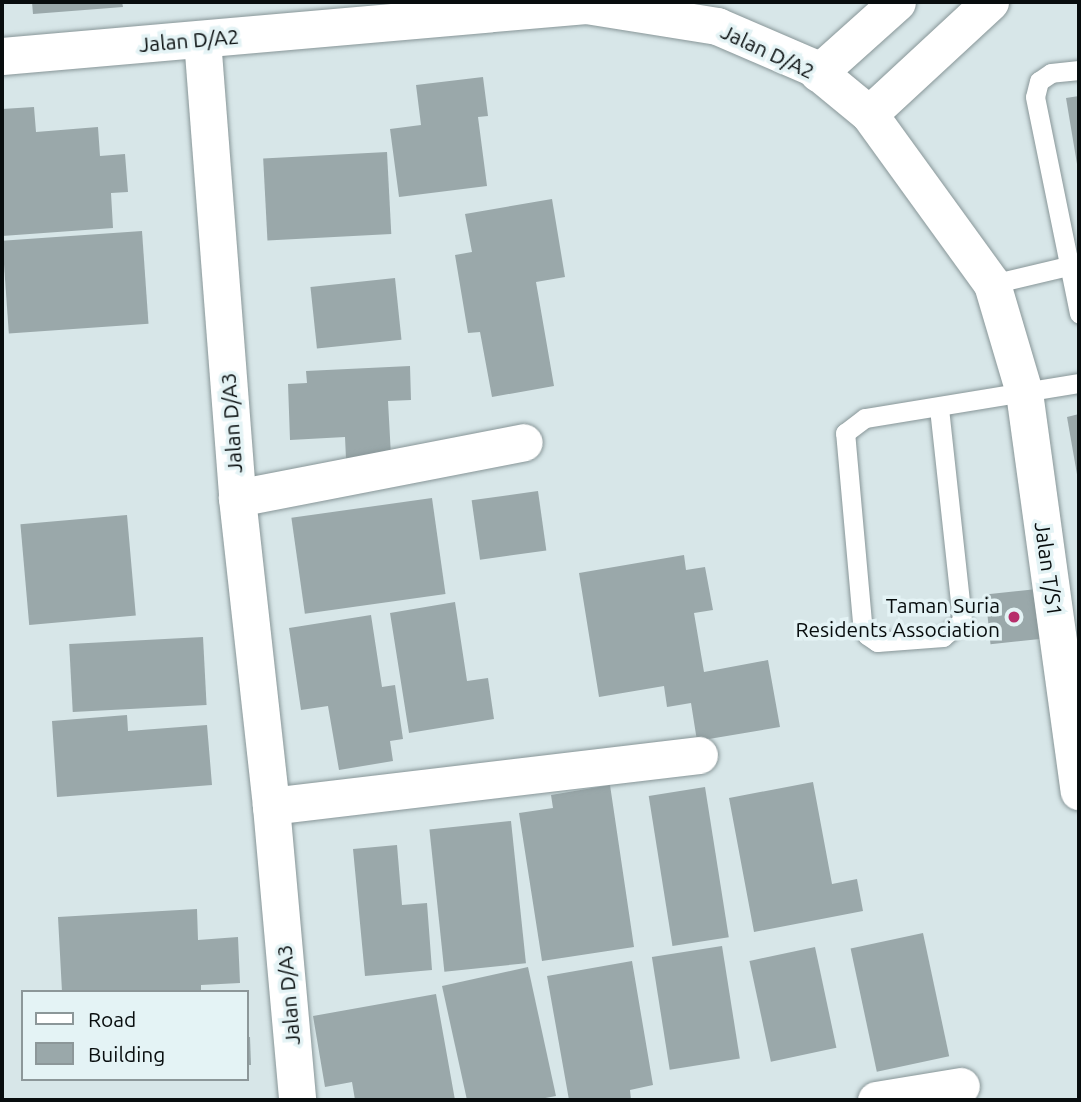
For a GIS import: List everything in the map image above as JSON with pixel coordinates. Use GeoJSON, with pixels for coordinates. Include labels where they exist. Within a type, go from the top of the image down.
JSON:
{"type":"FeatureCollection","features":[{"type":"Feature","properties":{"kind":"street"},"geometry":{"type":"LineString","coordinates":[[818,72],[897,2]]}},
{"type":"Feature","properties":{"kind":"street"},"geometry":{"type":"LineString","coordinates":[[869,114],[990,2]]}},
{"type":"Feature","properties":{"kind":"street","name":"Jalan D/A2"},"geometry":{"type":"LineString","coordinates":[[2,56],[586,5],[717,26],[818,72],[869,114],[992,284],[1014,347]]}},
{"type":"Feature","properties":{"kind":"street","name":"Jalan D/A3"},"geometry":{"type":"LineString","coordinates":[[202,39],[236,498],[271,806],[297,1100]]}},
{"type":"Feature","properties":{"kind":"street","name":"Jalan T/S1"},"geometry":{"type":"LineString","coordinates":[[1014,347],[1024,392],[1079,791]]}},
{"type":"Feature","properties":{"kind":"street"},"geometry":{"type":"LineString","coordinates":[[236,498],[524,442]]}},
{"type":"Feature","properties":{"kind":"street"},"geometry":{"type":"LineString","coordinates":[[271,806],[699,755]]}},
{"type":"Feature","properties":{"kind":"street"},"geometry":{"type":"LineString","coordinates":[[876,1100],[961,1086]]}},
{"type":"Feature","properties":{"kind":"lane"},"geometry":{"type":"LineString","coordinates":[[1079,70],[1051,73],[1039,81],[1035,97],[1079,314]]}},
{"type":"Feature","properties":{"kind":"lane"},"geometry":{"type":"LineString","coordinates":[[992,284],[1068,266]]}},
{"type":"Feature","properties":{"kind":"lane"},"geometry":{"type":"LineString","coordinates":[[939,408],[962,621],[943,637],[877,642],[867,635],[862,622],[845,433],[865,418],[1079,383]]}},
{"type":"Feature","properties":{"kind":"building"},"geometry":{"type":"Polygon","coordinates":[[[32,2],[122,2],[123,7],[33,14],[32,2]]]}},
{"type":"Feature","properties":{"kind":"building"},"geometry":{"type":"Polygon","coordinates":[[[483,77],[488,116],[478,117],[487,186],[399,197],[390,129],[421,125],[416,85],[483,77]]]}},
{"type":"Feature","properties":{"kind":"building"},"geometry":{"type":"Polygon","coordinates":[[[1079,96],[1079,170],[1078,170],[1066,98],[1079,96]]]}},
{"type":"Feature","properties":{"kind":"building"},"geometry":{"type":"Polygon","coordinates":[[[34,107],[36,132],[98,127],[100,156],[125,154],[128,192],[111,193],[113,228],[2,236],[2,109],[34,107]]]}},
{"type":"Feature","properties":{"kind":"building"},"geometry":{"type":"Polygon","coordinates":[[[387,152],[391,234],[267,240],[263,158],[387,152]]]}},
{"type":"Feature","properties":{"kind":"building"},"geometry":{"type":"Polygon","coordinates":[[[552,199],[565,277],[536,282],[554,386],[492,397],[480,332],[468,333],[455,255],[472,252],[465,214],[552,199]]]}},
{"type":"Feature","properties":{"kind":"building"},"geometry":{"type":"Polygon","coordinates":[[[142,231],[148,324],[9,334],[2,241],[142,231]]]}},
{"type":"Feature","properties":{"kind":"building"},"geometry":{"type":"Polygon","coordinates":[[[395,278],[401,340],[317,349],[310,287],[395,278]]]}},
{"type":"Feature","properties":{"kind":"building"},"geometry":{"type":"Polygon","coordinates":[[[410,366],[411,400],[388,401],[391,456],[346,459],[345,437],[290,440],[288,384],[307,383],[306,371],[410,366]]]}},
{"type":"Feature","properties":{"kind":"building"},"geometry":{"type":"Polygon","coordinates":[[[1079,414],[1079,480],[1078,480],[1067,417],[1079,414]]]}},
{"type":"Feature","properties":{"kind":"building"},"geometry":{"type":"Polygon","coordinates":[[[538,491],[546,550],[480,560],[472,500],[538,491]]]}},
{"type":"Feature","properties":{"kind":"building"},"geometry":{"type":"Polygon","coordinates":[[[432,498],[445,594],[305,614],[291,518],[432,498]]]}},
{"type":"Feature","properties":{"kind":"building"},"geometry":{"type":"Polygon","coordinates":[[[127,515],[136,616],[29,625],[20,524],[127,515]]]}},
{"type":"Feature","properties":{"kind":"building"},"geometry":{"type":"Polygon","coordinates":[[[684,555],[686,570],[705,567],[713,610],[694,613],[704,672],[768,660],[780,727],[697,741],[691,703],[667,707],[664,686],[599,697],[579,573],[684,555]]]}},
{"type":"Feature","properties":{"kind":"building","name":"Taman Suria Residents Association"},"geometry":{"type":"Polygon","coordinates":[[[1037,589],[1042,639],[991,644],[985,594],[1037,589]]]}},
{"type":"Feature","properties":{"kind":"building"},"geometry":{"type":"Polygon","coordinates":[[[455,602],[467,681],[488,678],[494,719],[409,733],[390,613],[455,602]]]}},
{"type":"Feature","properties":{"kind":"building"},"geometry":{"type":"Polygon","coordinates":[[[371,615],[382,687],[395,685],[403,739],[390,741],[393,761],[339,770],[328,706],[301,710],[289,628],[371,615]]]}},
{"type":"Feature","properties":{"kind":"building"},"geometry":{"type":"Polygon","coordinates":[[[203,637],[207,705],[73,712],[69,644],[203,637]]]}},
{"type":"Feature","properties":{"kind":"building"},"geometry":{"type":"Polygon","coordinates":[[[127,715],[128,731],[207,725],[212,785],[57,797],[52,721],[127,715]]]}},
{"type":"Feature","properties":{"kind":"building"},"geometry":{"type":"Polygon","coordinates":[[[813,782],[832,884],[857,879],[863,911],[754,932],[729,798],[813,782]]]}},
{"type":"Feature","properties":{"kind":"building"},"geometry":{"type":"Polygon","coordinates":[[[610,785],[634,947],[542,961],[519,813],[553,808],[551,795],[610,785]]]}},
{"type":"Feature","properties":{"kind":"building"},"geometry":{"type":"Polygon","coordinates":[[[705,787],[729,937],[672,946],[649,796],[705,787]]]}},
{"type":"Feature","properties":{"kind":"building"},"geometry":{"type":"Polygon","coordinates":[[[511,821],[526,963],[444,972],[429,830],[511,821]]]}},
{"type":"Feature","properties":{"kind":"building"},"geometry":{"type":"Polygon","coordinates":[[[397,845],[402,905],[427,903],[432,970],[365,976],[353,849],[397,845]]]}},
{"type":"Feature","properties":{"kind":"building"},"geometry":{"type":"Polygon","coordinates":[[[197,909],[198,940],[238,937],[240,983],[201,985],[201,990],[62,990],[58,917],[197,909]]]}},
{"type":"Feature","properties":{"kind":"building"},"geometry":{"type":"Polygon","coordinates":[[[923,933],[949,1056],[877,1072],[851,948],[923,933]]]}},
{"type":"Feature","properties":{"kind":"building"},"geometry":{"type":"Polygon","coordinates":[[[722,946],[740,1059],[670,1070],[652,957],[722,946]]]}},
{"type":"Feature","properties":{"kind":"building"},"geometry":{"type":"Polygon","coordinates":[[[815,947],[836,1048],[771,1062],[749,961],[815,947]]]}},
{"type":"Feature","properties":{"kind":"building"},"geometry":{"type":"Polygon","coordinates":[[[632,961],[653,1085],[630,1090],[631,1100],[569,1100],[547,976],[632,961]]]}},
{"type":"Feature","properties":{"kind":"building"},"geometry":{"type":"Polygon","coordinates":[[[528,967],[556,1096],[535,1100],[467,1100],[442,986],[528,967]]]}},
{"type":"Feature","properties":{"kind":"building"},"geometry":{"type":"Polygon","coordinates":[[[436,994],[455,1100],[355,1100],[352,1082],[325,1087],[313,1016],[436,994]]]}},
{"type":"Feature","properties":{"kind":"building"},"geometry":{"type":"Polygon","coordinates":[[[248,1037],[250,1037],[251,1065],[248,1065],[248,1037]]]}},
{"type":"Feature","properties":{"kind":"place","name":"Taman Suria Residents Association"},"geometry":{"type":"Point","coordinates":[1014,617]}}]}
